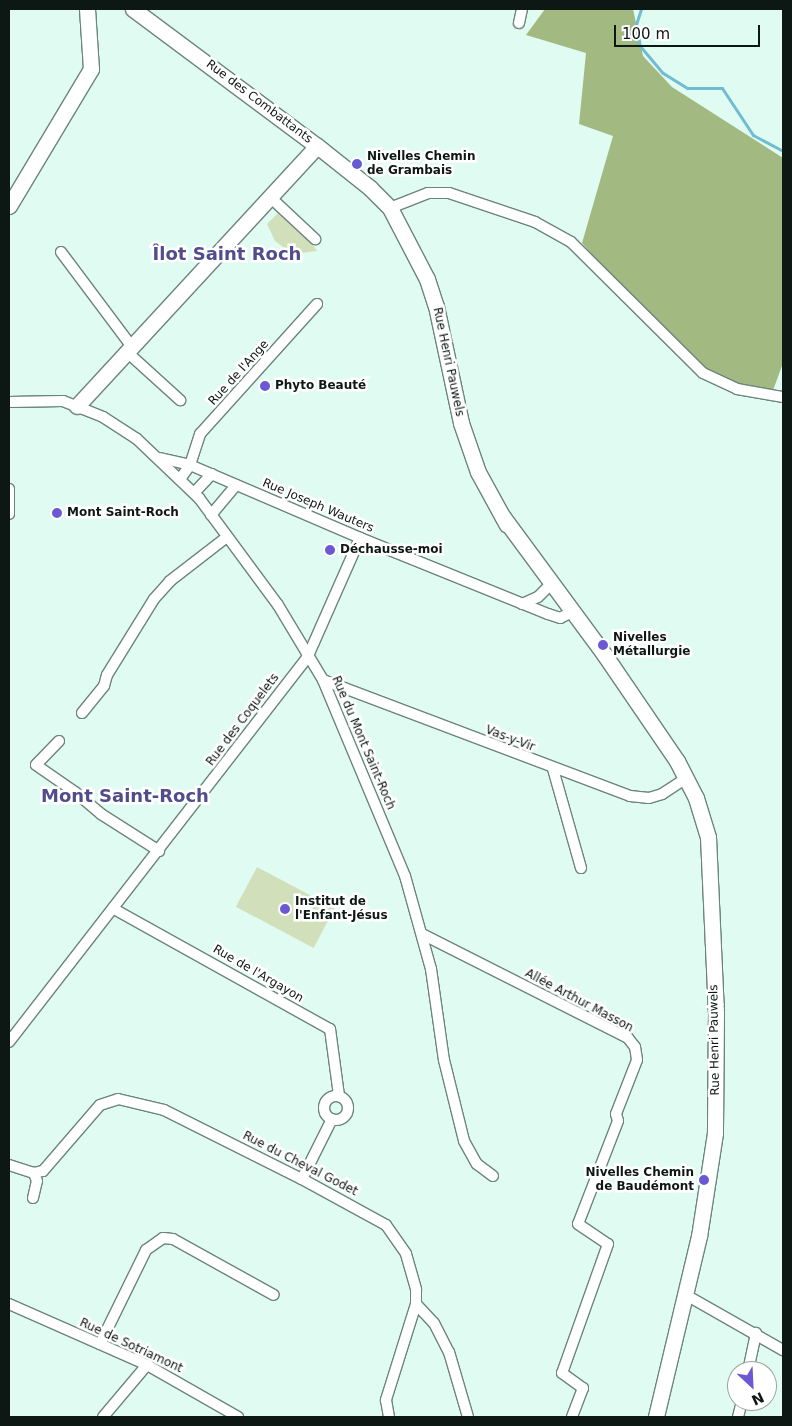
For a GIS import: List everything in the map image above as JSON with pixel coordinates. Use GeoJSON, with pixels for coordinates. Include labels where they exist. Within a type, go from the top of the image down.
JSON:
{"type":"FeatureCollection","features":[{"type":"Feature","properties":{"kind":"main road"},"geometry":{"type":"LineString","coordinates":[[9,203],[91,69],[87,9]]}},
{"type":"Feature","properties":{"kind":"main road","name":"Rue des Combattants"},"geometry":{"type":"LineString","coordinates":[[133,9],[317,146],[386,204]]}},
{"type":"Feature","properties":{"kind":"main road"},"geometry":{"type":"LineString","coordinates":[[77,406],[317,146]]}},
{"type":"Feature","properties":{"kind":"main road","name":"Rue Henri Pauwels"},"geometry":{"type":"LineString","coordinates":[[386,204],[427,279],[443,335],[461,423],[478,472],[503,516],[688,778],[704,821],[709,852],[716,1112],[708,1188],[686,1295],[656,1417]]}},
{"type":"Feature","properties":{"kind":"street"},"geometry":{"type":"LineString","coordinates":[[519,23],[522,9]]}},
{"type":"Feature","properties":{"kind":"street"},"geometry":{"type":"LineString","coordinates":[[386,204],[428,193],[449,193],[534,222],[571,242],[703,373],[737,389],[783,397]]}},
{"type":"Feature","properties":{"kind":"street"},"geometry":{"type":"LineString","coordinates":[[270,197],[315,239]]}},
{"type":"Feature","properties":{"kind":"street"},"geometry":{"type":"LineString","coordinates":[[61,252],[130,349],[180,400]]}},
{"type":"Feature","properties":{"kind":"street","name":"Rue de l'Ange"},"geometry":{"type":"LineString","coordinates":[[180,479],[190,465],[200,434],[317,304]]}},
{"type":"Feature","properties":{"kind":"street","name":"Rue du Mont Saint-Roch"},"geometry":{"type":"LineString","coordinates":[[9,402],[41,399],[77,406],[117,425],[138,439],[194,493],[278,605],[323,680],[405,876],[422,934],[450,1093],[464,1141],[477,1164],[493,1176]]}},
{"type":"Feature","properties":{"kind":"street","name":"Rue Joseph Wauters"},"geometry":{"type":"LineString","coordinates":[[155,455],[190,465],[360,538],[522,604],[560,618],[571,613]]}},
{"type":"Feature","properties":{"kind":"street"},"geometry":{"type":"LineString","coordinates":[[194,493],[212,474]]}},
{"type":"Feature","properties":{"kind":"street"},"geometry":{"type":"LineString","coordinates":[[211,515],[236,485]]}},
{"type":"Feature","properties":{"kind":"street"},"geometry":{"type":"LineString","coordinates":[[9,489],[9,514]]}},
{"type":"Feature","properties":{"kind":"street"},"geometry":{"type":"LineString","coordinates":[[82,713],[104,686],[106,675],[154,599],[170,581],[226,537]]}},
{"type":"Feature","properties":{"kind":"street","name":"Rue des Coquelets"},"geometry":{"type":"LineString","coordinates":[[9,1042],[159,851],[308,656],[360,538]]}},
{"type":"Feature","properties":{"kind":"street"},"geometry":{"type":"LineString","coordinates":[[522,604],[538,597],[550,584]]}},
{"type":"Feature","properties":{"kind":"street","name":"Vas-y-Vir"},"geometry":{"type":"LineString","coordinates":[[323,680],[608,789],[649,798],[662,794],[688,778]]}},
{"type":"Feature","properties":{"kind":"street"},"geometry":{"type":"LineString","coordinates":[[60,741],[36,765],[75,792],[101,814],[159,851]]}},
{"type":"Feature","properties":{"kind":"street"},"geometry":{"type":"LineString","coordinates":[[553,769],[581,868]]}},
{"type":"Feature","properties":{"kind":"street","name":"Rue de l'Argayon"},"geometry":{"type":"LineString","coordinates":[[114,909],[330,1029],[339,1096]]}},
{"type":"Feature","properties":{"kind":"street","name":"Allée Arthur Masson"},"geometry":{"type":"LineString","coordinates":[[422,934],[628,1038],[635,1047],[637,1060],[616,1114],[618,1121],[578,1224],[608,1244],[562,1373],[583,1388],[572,1417]]}},
{"type":"Feature","properties":{"kind":"street"},"geometry":{"type":"LineString","coordinates":[[339,1096],[346,1102],[348,1109],[340,1118],[332,1119],[325,1112],[325,1103],[331,1097],[339,1096]]}},
{"type":"Feature","properties":{"kind":"street","name":"Rue du Cheval Godet"},"geometry":{"type":"LineString","coordinates":[[34,1172],[50,1166],[100,1105],[118,1099],[164,1110],[302,1178],[386,1225],[406,1254],[414,1277],[416,1304],[386,1400],[389,1417]]}},
{"type":"Feature","properties":{"kind":"street"},"geometry":{"type":"LineString","coordinates":[[302,1178],[332,1119]]}},
{"type":"Feature","properties":{"kind":"street"},"geometry":{"type":"LineString","coordinates":[[9,1165],[34,1172],[37,1181],[33,1198]]}},
{"type":"Feature","properties":{"kind":"street"},"geometry":{"type":"LineString","coordinates":[[100,1344],[146,1250],[163,1238],[173,1239],[274,1295]]}},
{"type":"Feature","properties":{"kind":"street"},"geometry":{"type":"LineString","coordinates":[[686,1295],[783,1350]]}},
{"type":"Feature","properties":{"kind":"street","name":"Rue de Sotriamont"},"geometry":{"type":"LineString","coordinates":[[9,1304],[147,1365],[238,1417]]}},
{"type":"Feature","properties":{"kind":"street"},"geometry":{"type":"LineString","coordinates":[[416,1304],[434,1323],[449,1352],[468,1417]]}},
{"type":"Feature","properties":{"kind":"street"},"geometry":{"type":"LineString","coordinates":[[750,1361],[756,1333]]}},
{"type":"Feature","properties":{"kind":"street"},"geometry":{"type":"LineString","coordinates":[[103,1417],[147,1365]]}},
{"type":"Feature","properties":{"kind":"green space"},"geometry":{"type":"Polygon","coordinates":[[[545,9],[633,9],[643,56],[672,87],[783,158],[783,363],[771,396],[719,382],[644,315],[582,243],[613,136],[579,124],[586,53],[526,35],[545,9]]]}},
{"type":"Feature","properties":{"kind":"green space"},"geometry":{"type":"Polygon","coordinates":[[[278,213],[313,245],[317,251],[301,253],[287,250],[275,241],[267,224],[278,213]]]}},
{"type":"Feature","properties":{"kind":"green space"},"geometry":{"type":"Polygon","coordinates":[[[257,867],[335,908],[314,948],[236,907],[257,867]]]}},
{"type":"Feature","properties":{"kind":"waterway"},"geometry":{"type":"LineString","coordinates":[[641,9],[636,24],[640,46],[663,73],[687,88],[722,88],[753,135],[783,151]]}},
{"type":"Feature","properties":{"kind":"place","name":"Nivelles Chemin de Grambais"},"geometry":{"type":"Point","coordinates":[357,164]}},
{"type":"Feature","properties":{"kind":"place","name":"Phyto Beauté"},"geometry":{"type":"Point","coordinates":[265,386]}},
{"type":"Feature","properties":{"kind":"place","name":"Mont Saint-Roch"},"geometry":{"type":"Point","coordinates":[57,513]}},
{"type":"Feature","properties":{"kind":"place","name":"Déchausse-moi"},"geometry":{"type":"Point","coordinates":[330,550]}},
{"type":"Feature","properties":{"kind":"place","name":"Nivelles Métallurgie"},"geometry":{"type":"Point","coordinates":[603,645]}},
{"type":"Feature","properties":{"kind":"place","name":"Institut de l'Enfant-Jésus"},"geometry":{"type":"Point","coordinates":[285,909]}},
{"type":"Feature","properties":{"kind":"place","name":"Nivelles Chemin de Baudémont"},"geometry":{"type":"Point","coordinates":[704,1180]}},
{"type":"Feature","properties":{"kind":"district","name":"Îlot Saint Roch"},"geometry":{"type":"Point","coordinates":[227,254]}},
{"type":"Feature","properties":{"kind":"district","name":"Mont Saint-Roch"},"geometry":{"type":"Point","coordinates":[125,796]}}]}
